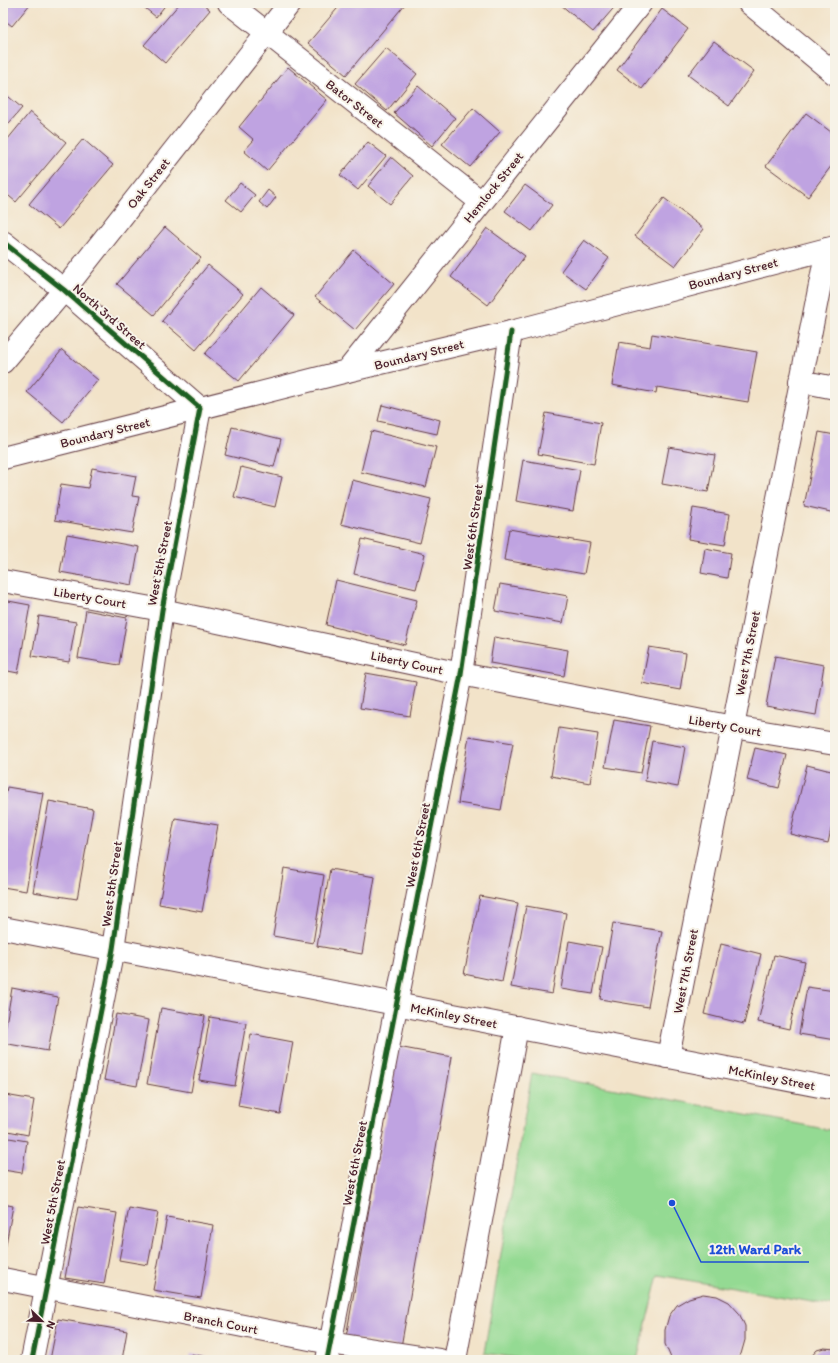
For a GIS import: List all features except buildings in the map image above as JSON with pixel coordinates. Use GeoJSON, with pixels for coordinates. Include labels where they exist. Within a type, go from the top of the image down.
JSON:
{"type":"FeatureCollection","features":[{"type":"Feature","properties":{"kind":"street","name":"Bator Street"},"geometry":{"type":"LineString","coordinates":[[229,3],[481,202]]}},
{"type":"Feature","properties":{"kind":"street","name":"Oak Street"},"geometry":{"type":"LineString","coordinates":[[3,362],[64,290],[290,3]]}},
{"type":"Feature","properties":{"kind":"street","name":"Hemlock Street"},"geometry":{"type":"LineString","coordinates":[[347,371],[641,3]]}},
{"type":"Feature","properties":{"kind":"street"},"geometry":{"type":"LineString","coordinates":[[749,3],[835,74]]}},
{"type":"Feature","properties":{"kind":"street","name":"North 3rd Street"},"geometry":{"type":"LineString","coordinates":[[3,242],[64,290],[200,408]]}},
{"type":"Feature","properties":{"kind":"street","name":"Boundary Street"},"geometry":{"type":"LineString","coordinates":[[3,458],[347,371],[511,332],[831,248]]}},
{"type":"Feature","properties":{"kind":"street","name":"West 7th Street"},"geometry":{"type":"LineString","coordinates":[[668,1057],[800,381],[831,248]]}},
{"type":"Feature","properties":{"kind":"street","name":"West 6th Street"},"geometry":{"type":"LineString","coordinates":[[329,1351],[462,674],[511,332]]}},
{"type":"Feature","properties":{"kind":"street"},"geometry":{"type":"LineString","coordinates":[[800,381],[835,388]]}},
{"type":"Feature","properties":{"kind":"street","name":"West 5th Street"},"geometry":{"type":"LineString","coordinates":[[32,1360],[113,949],[162,610],[200,408]]}},
{"type":"Feature","properties":{"kind":"street","name":"Liberty Court"},"geometry":{"type":"LineString","coordinates":[[3,581],[162,610],[462,674],[733,727],[835,744]]}},
{"type":"Feature","properties":{"kind":"street","name":"McKinley Street"},"geometry":{"type":"LineString","coordinates":[[3,928],[835,1089]]}},
{"type":"Feature","properties":{"kind":"street"},"geometry":{"type":"LineString","coordinates":[[455,1360],[517,1027]]}},
{"type":"Feature","properties":{"kind":"street","name":"Branch Court"},"geometry":{"type":"LineString","coordinates":[[3,1279],[329,1351],[440,1360]]}},
{"type":"Feature","properties":{"kind":"green space"},"geometry":{"type":"Polygon","coordinates":[[[532,1073],[835,1131],[835,1306],[658,1275],[637,1360],[531,1360],[484,1353],[532,1073]]]}},
{"type":"Feature","properties":{"kind":"cycle path"},"geometry":{"type":"LineString","coordinates":[[3,242],[64,290],[200,408],[162,610],[113,949],[32,1360]]}},
{"type":"Feature","properties":{"kind":"cycle path"},"geometry":{"type":"LineString","coordinates":[[327,1360],[461,674],[511,332]]}},
{"type":"Feature","properties":{"kind":"place","name":"12th Ward Park"},"geometry":{"type":"Point","coordinates":[672,1203]}}]}
